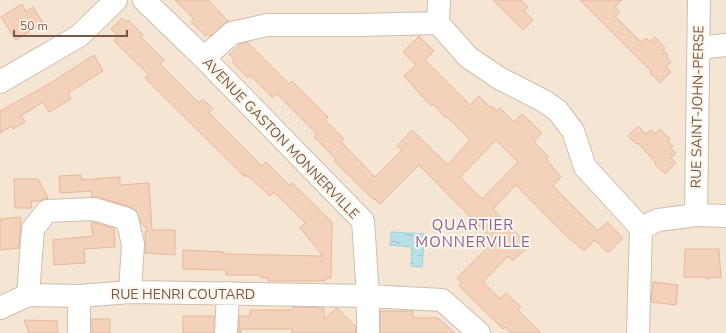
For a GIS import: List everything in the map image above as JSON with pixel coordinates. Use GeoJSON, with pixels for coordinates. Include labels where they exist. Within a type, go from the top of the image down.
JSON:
{"type":"FeatureCollection","features":[{"type":"Feature","properties":{"kind":"street"},"geometry":{"type":"LineString","coordinates":[[0,82],[79,36],[116,0]]}},
{"type":"Feature","properties":{"kind":"street","name":"AVENUE GASTON MONNERVILLE"},"geometry":{"type":"LineString","coordinates":[[144,0],[204,58],[363,221],[368,296],[368,333]]}},
{"type":"Feature","properties":{"kind":"street"},"geometry":{"type":"LineString","coordinates":[[439,0],[438,23],[468,57],[499,78],[544,101],[558,111],[573,132],[585,167],[641,228],[638,333]]}},
{"type":"Feature","properties":{"kind":"street","name":"RUE SAINT-JOHN-PERSE"},"geometry":{"type":"LineString","coordinates":[[696,215],[699,0]]}},
{"type":"Feature","properties":{"kind":"street"},"geometry":{"type":"LineString","coordinates":[[204,58],[232,33],[267,25],[360,26],[438,23]]}},
{"type":"Feature","properties":{"kind":"street"},"geometry":{"type":"LineString","coordinates":[[698,48],[726,45]]}},
{"type":"Feature","properties":{"kind":"street"},"geometry":{"type":"LineString","coordinates":[[28,296],[33,229],[47,211],[94,209],[127,219],[133,244],[130,292]]}},
{"type":"Feature","properties":{"kind":"street"},"geometry":{"type":"LineString","coordinates":[[641,228],[658,220],[696,215],[726,216]]}},
{"type":"Feature","properties":{"kind":"street","name":"RUE HENRI COUTARD"},"geometry":{"type":"LineString","coordinates":[[0,308],[28,296],[79,296],[130,292],[368,296]]}},
{"type":"Feature","properties":{"kind":"street"},"geometry":{"type":"LineString","coordinates":[[226,333],[228,293]]}},
{"type":"Feature","properties":{"kind":"street"},"geometry":{"type":"LineString","coordinates":[[79,296],[79,333]]}},
{"type":"Feature","properties":{"kind":"street"},"geometry":{"type":"LineString","coordinates":[[368,296],[442,300],[480,333]]}},
{"type":"Feature","properties":{"kind":"shaded area"},"geometry":{"type":"Polygon","coordinates":[[[0,0],[726,0],[726,333],[0,333],[0,0]]]}},
{"type":"Feature","properties":{"kind":"water"},"geometry":{"type":"Polygon","coordinates":[[[391,232],[425,234],[422,267],[411,266],[412,247],[390,245],[391,232]]]}},
{"type":"Feature","properties":{"kind":"building"},"geometry":{"type":"Polygon","coordinates":[[[175,0],[208,0],[228,21],[210,36],[208,34],[206,36],[191,22],[194,19],[175,0]]]}},
{"type":"Feature","properties":{"kind":"building"},"geometry":{"type":"Polygon","coordinates":[[[493,0],[521,0],[528,7],[524,11],[533,20],[523,30],[493,0]]]}},
{"type":"Feature","properties":{"kind":"building"},"geometry":{"type":"Polygon","coordinates":[[[580,0],[622,0],[615,7],[620,12],[615,16],[641,42],[646,38],[650,42],[655,37],[665,48],[663,50],[668,55],[666,56],[671,62],[666,67],[671,72],[660,83],[650,73],[651,71],[580,0]]]}},
{"type":"Feature","properties":{"kind":"building"},"geometry":{"type":"Polygon","coordinates":[[[22,4],[26,12],[33,7],[43,23],[16,40],[1,17],[22,4]]]}},
{"type":"Feature","properties":{"kind":"building"},"geometry":{"type":"Polygon","coordinates":[[[122,18],[126,22],[128,20],[143,35],[141,37],[164,60],[160,64],[199,103],[203,99],[213,109],[209,113],[262,166],[266,162],[290,186],[292,183],[332,222],[331,278],[325,279],[325,281],[268,281],[268,278],[261,278],[260,275],[226,275],[226,270],[183,269],[183,250],[224,252],[224,254],[323,256],[300,228],[305,223],[274,192],[270,196],[248,176],[244,176],[145,78],[149,75],[114,41],[118,36],[111,29],[122,18]]]}},
{"type":"Feature","properties":{"kind":"building"},"geometry":{"type":"Polygon","coordinates":[[[419,36],[434,51],[425,60],[470,105],[479,96],[490,107],[491,106],[497,111],[500,108],[514,122],[522,114],[542,133],[534,142],[549,157],[546,159],[561,177],[553,186],[598,231],[607,222],[623,238],[608,253],[595,240],[584,251],[560,230],[516,185],[493,209],[529,246],[513,261],[508,256],[483,282],[500,299],[506,293],[521,307],[518,310],[541,333],[511,333],[505,327],[503,329],[459,286],[462,283],[457,278],[494,241],[419,165],[380,204],[334,161],[336,159],[314,137],[317,134],[277,94],[273,98],[250,75],[248,78],[232,62],[235,59],[229,55],[241,44],[247,42],[289,84],[292,81],[328,117],[325,120],[344,139],[341,142],[375,177],[402,150],[397,146],[412,130],[448,165],[470,140],[433,104],[431,106],[404,76],[416,65],[403,52],[419,36]],[[496,140],[460,177],[482,199],[518,162],[496,140]]]}},
{"type":"Feature","properties":{"kind":"building"},"geometry":{"type":"Polygon","coordinates":[[[94,55],[103,71],[68,93],[71,99],[49,112],[43,102],[21,116],[25,122],[13,129],[12,126],[0,133],[0,111],[49,84],[94,55]]]}},
{"type":"Feature","properties":{"kind":"building"},"geometry":{"type":"Polygon","coordinates":[[[638,126],[646,134],[651,130],[655,134],[660,129],[670,139],[668,141],[673,146],[671,148],[676,153],[671,158],[676,163],[665,174],[638,143],[636,144],[628,136],[638,126]]]}},
{"type":"Feature","properties":{"kind":"building"},"geometry":{"type":"Polygon","coordinates":[[[81,175],[81,180],[120,177],[120,185],[149,183],[152,230],[175,230],[175,255],[145,253],[145,231],[148,231],[141,222],[136,211],[131,207],[98,197],[91,197],[92,191],[60,193],[59,176],[81,175]]]}},
{"type":"Feature","properties":{"kind":"building"},"geometry":{"type":"Polygon","coordinates":[[[14,179],[38,179],[48,198],[40,201],[31,201],[32,208],[15,208],[14,179]]]}},
{"type":"Feature","properties":{"kind":"building"},"geometry":{"type":"Polygon","coordinates":[[[21,217],[19,248],[0,250],[0,219],[21,217]]]}},
{"type":"Feature","properties":{"kind":"building"},"geometry":{"type":"Polygon","coordinates":[[[91,222],[114,228],[115,247],[84,249],[85,263],[54,265],[53,240],[93,236],[91,222]]]}},
{"type":"Feature","properties":{"kind":"building"},"geometry":{"type":"Polygon","coordinates":[[[685,249],[719,249],[721,278],[714,277],[706,279],[706,277],[684,277],[685,249]]]}},
{"type":"Feature","properties":{"kind":"building"},"geometry":{"type":"Polygon","coordinates":[[[653,282],[678,285],[676,305],[651,302],[653,282]]]}},
{"type":"Feature","properties":{"kind":"building"},"geometry":{"type":"Polygon","coordinates":[[[293,307],[324,308],[324,319],[337,308],[356,327],[356,333],[292,333],[292,329],[241,329],[241,333],[239,333],[239,316],[250,316],[250,310],[292,310],[293,307]]]}},
{"type":"Feature","properties":{"kind":"building"},"geometry":{"type":"Polygon","coordinates":[[[380,311],[413,311],[413,318],[438,318],[455,333],[380,333],[380,311]]]}},
{"type":"Feature","properties":{"kind":"building"},"geometry":{"type":"Polygon","coordinates":[[[183,316],[214,316],[214,333],[183,333],[183,316]]]}},
{"type":"Feature","properties":{"kind":"building"},"geometry":{"type":"Polygon","coordinates":[[[92,319],[110,319],[110,333],[92,333],[92,319]]]}},
{"type":"Feature","properties":{"kind":"building"},"geometry":{"type":"Polygon","coordinates":[[[24,320],[57,321],[58,333],[29,333],[24,320]]]}},
{"type":"Feature","properties":{"kind":"district","name":"QUARTIER MONNERVILLE"},"geometry":{"type":"Point","coordinates":[473,234]}}]}
